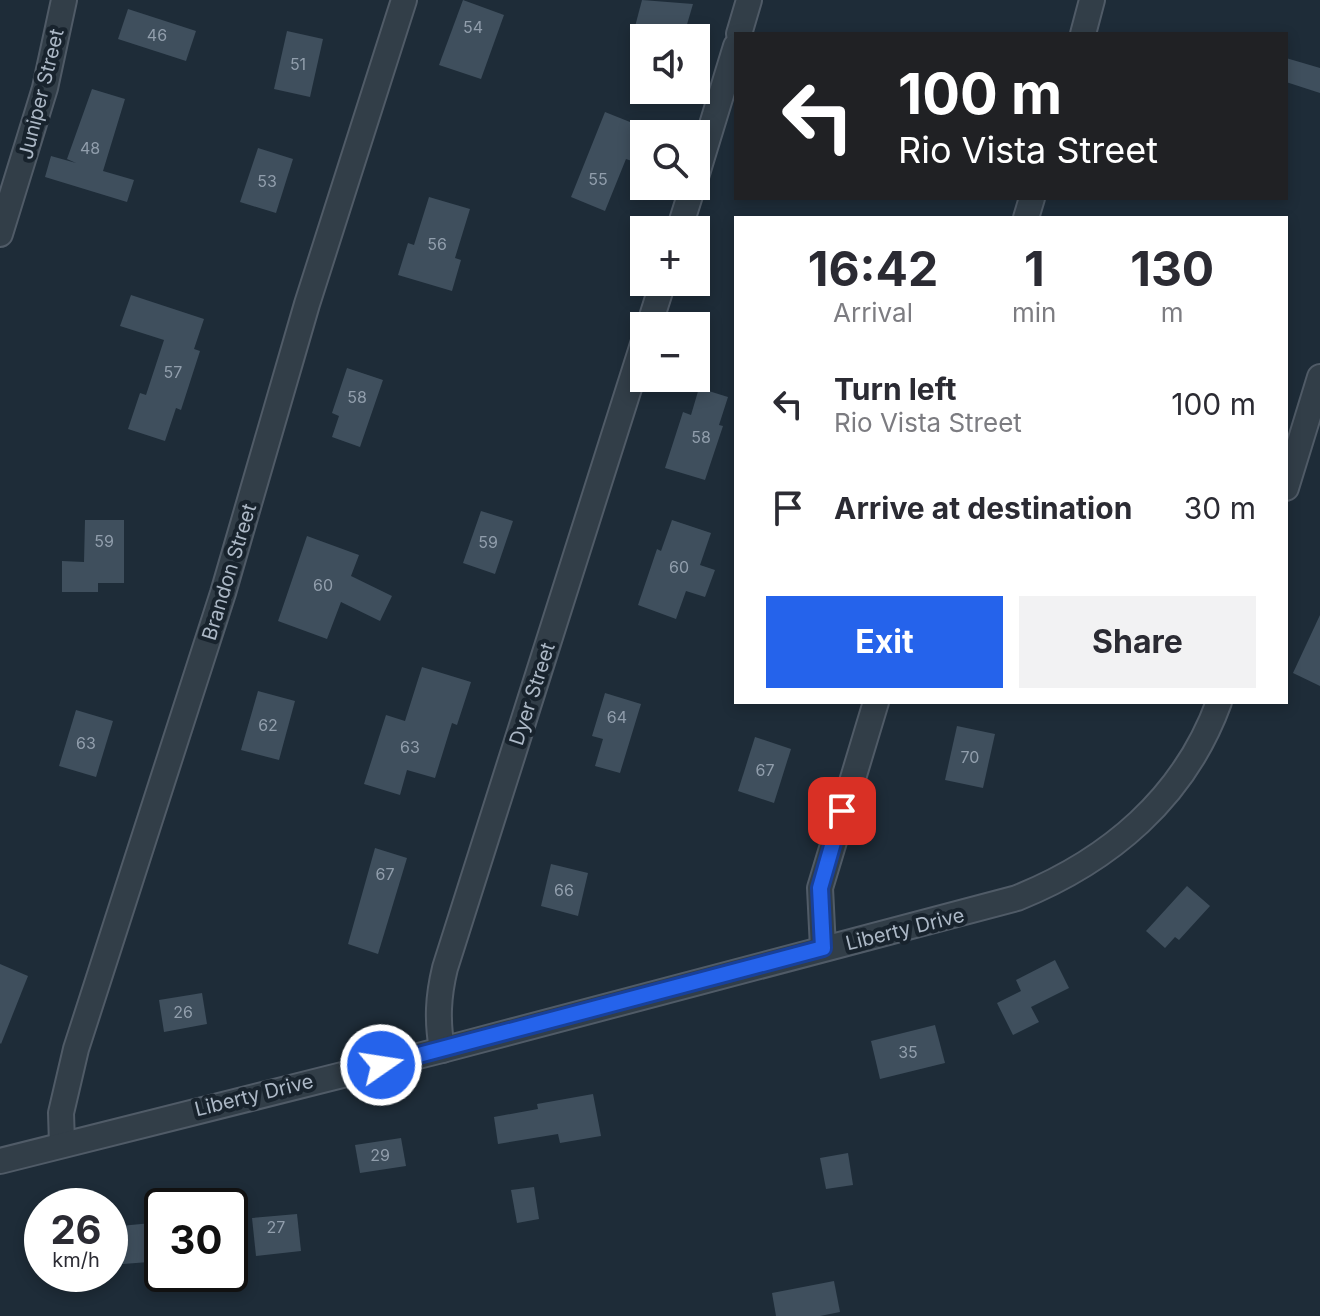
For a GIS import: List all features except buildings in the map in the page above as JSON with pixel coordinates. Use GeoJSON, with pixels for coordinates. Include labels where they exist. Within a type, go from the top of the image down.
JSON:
{"type":"FeatureCollection","features":[{"type":"Feature","properties":{"kind":"street","name":"Juniper Street"},"geometry":{"type":"LineString","coordinates":[[0,234],[40,103],[64,0]]}},
{"type":"Feature","properties":{"kind":"street","name":"Brandon Street"},"geometry":{"type":"LineString","coordinates":[[62,1144],[61,1113],[72,1060],[223,593],[307,304],[404,0]]}},
{"type":"Feature","properties":{"kind":"street"},"geometry":{"type":"LineString","coordinates":[[740,32],[749,0]]}},
{"type":"Feature","properties":{"kind":"street"},"geometry":{"type":"LineString","coordinates":[[1084,32],[1092,0]]}},
{"type":"Feature","properties":{"kind":"street"},"geometry":{"type":"LineString","coordinates":[[710,131],[734,53]]}},
{"type":"Feature","properties":{"kind":"street"},"geometry":{"type":"LineString","coordinates":[[1288,481],[1320,377]]}},
{"type":"Feature","properties":{"kind":"street","name":"Dyer Street"},"geometry":{"type":"LineString","coordinates":[[442,1050],[438,1011],[445,968],[630,385]]}},
{"type":"Feature","properties":{"kind":"street"},"geometry":{"type":"LineString","coordinates":[[823,948],[820,888],[875,704]]}},
{"type":"Feature","properties":{"kind":"street","name":"Liberty Drive"},"geometry":{"type":"LineString","coordinates":[[0,1161],[442,1050],[823,948],[974,912],[1056,882],[1094,861],[1156,807],[1180,776],[1218,704]]}},
{"type":"Feature","properties":{"kind":"route"},"geometry":{"type":"LineString","coordinates":[[381,1065],[823,948],[820,888],[842,811]]}}]}
